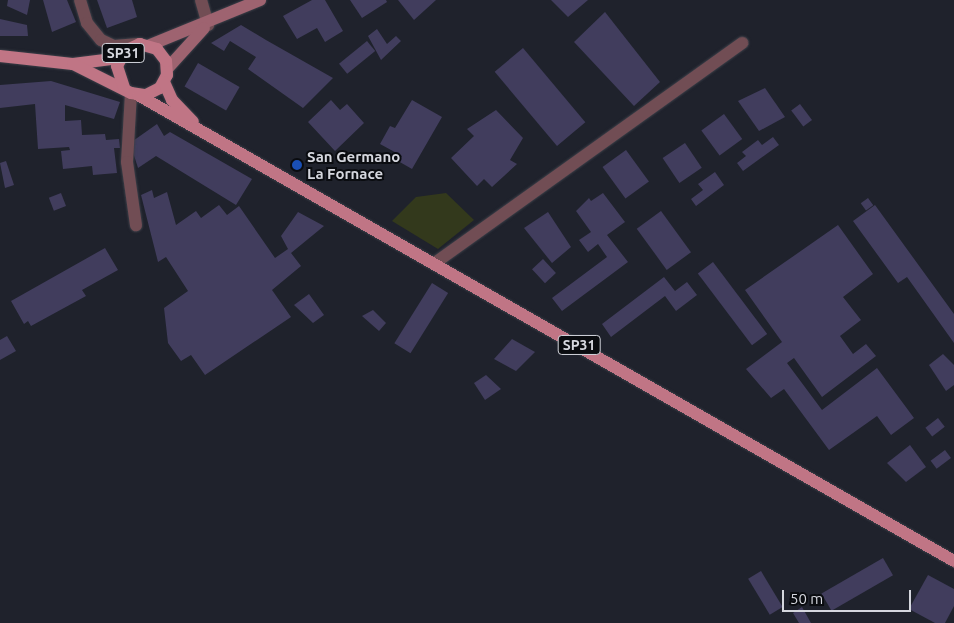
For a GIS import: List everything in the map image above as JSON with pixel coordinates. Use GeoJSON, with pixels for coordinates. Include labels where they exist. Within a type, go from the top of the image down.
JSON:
{"type":"FeatureCollection","features":[{"type":"Feature","properties":{"kind":"main road"},"geometry":{"type":"LineString","coordinates":[[145,45],[208,25],[260,0]]}},
{"type":"Feature","properties":{"kind":"main road"},"geometry":{"type":"LineString","coordinates":[[131,92],[153,92],[208,25]]}},
{"type":"Feature","properties":{"kind":"main road","name":"SP31"},"geometry":{"type":"LineString","coordinates":[[0,56],[73,64],[119,58],[145,45],[163,55],[172,100],[203,130]]}},
{"type":"Feature","properties":{"kind":"main road","name":"SP31"},"geometry":{"type":"LineString","coordinates":[[119,58],[117,74],[131,92]]}},
{"type":"Feature","properties":{"kind":"main road","name":"SP31"},"geometry":{"type":"LineString","coordinates":[[73,64],[203,130],[954,561]]}},
{"type":"Feature","properties":{"kind":"street"},"geometry":{"type":"LineString","coordinates":[[80,0],[87,23],[101,40],[114,46],[145,45]]}},
{"type":"Feature","properties":{"kind":"street"},"geometry":{"type":"LineString","coordinates":[[201,0],[208,25]]}},
{"type":"Feature","properties":{"kind":"street"},"geometry":{"type":"LineString","coordinates":[[435,263],[742,43]]}},
{"type":"Feature","properties":{"kind":"street"},"geometry":{"type":"LineString","coordinates":[[131,92],[127,162],[136,226]]}},
{"type":"Feature","properties":{"kind":"green space"},"geometry":{"type":"Polygon","coordinates":[[[446,193],[474,220],[438,249],[392,221],[416,197],[446,193]]]}},
{"type":"Feature","properties":{"kind":"building"},"geometry":{"type":"Polygon","coordinates":[[[8,0],[30,0],[27,15],[7,6],[8,0]]]}},
{"type":"Feature","properties":{"kind":"building"},"geometry":{"type":"Polygon","coordinates":[[[43,0],[67,0],[76,22],[52,32],[43,0]]]}},
{"type":"Feature","properties":{"kind":"building"},"geometry":{"type":"Polygon","coordinates":[[[97,0],[132,0],[137,17],[107,28],[97,0]]]}},
{"type":"Feature","properties":{"kind":"building"},"geometry":{"type":"Polygon","coordinates":[[[312,0],[325,0],[343,31],[325,42],[317,28],[297,39],[283,16],[312,0]]]}},
{"type":"Feature","properties":{"kind":"building"},"geometry":{"type":"Polygon","coordinates":[[[350,0],[386,0],[387,2],[362,18],[350,0]]]}},
{"type":"Feature","properties":{"kind":"building"},"geometry":{"type":"Polygon","coordinates":[[[398,0],[436,0],[414,20],[398,0]]]}},
{"type":"Feature","properties":{"kind":"building"},"geometry":{"type":"Polygon","coordinates":[[[551,0],[588,0],[568,17],[551,0]]]}},
{"type":"Feature","properties":{"kind":"building"},"geometry":{"type":"Polygon","coordinates":[[[605,12],[660,82],[634,106],[574,42],[605,12]]]}},
{"type":"Feature","properties":{"kind":"building"},"geometry":{"type":"Polygon","coordinates":[[[0,19],[27,25],[28,36],[0,36],[0,19]]]}},
{"type":"Feature","properties":{"kind":"building"},"geometry":{"type":"Polygon","coordinates":[[[241,25],[333,78],[303,108],[248,69],[256,57],[230,41],[224,51],[211,43],[241,25]]]}},
{"type":"Feature","properties":{"kind":"building"},"geometry":{"type":"Polygon","coordinates":[[[377,29],[387,44],[396,36],[401,41],[381,60],[368,36],[377,29]]]}},
{"type":"Feature","properties":{"kind":"building"},"geometry":{"type":"Polygon","coordinates":[[[367,41],[375,51],[347,74],[339,64],[367,41]]]}},
{"type":"Feature","properties":{"kind":"building"},"geometry":{"type":"Polygon","coordinates":[[[523,48],[585,122],[557,146],[495,72],[523,48]]]}},
{"type":"Feature","properties":{"kind":"building"},"geometry":{"type":"Polygon","coordinates":[[[198,63],[240,87],[226,110],[184,86],[198,63]]]}},
{"type":"Feature","properties":{"kind":"building"},"geometry":{"type":"Polygon","coordinates":[[[51,81],[120,102],[114,119],[65,105],[65,121],[81,120],[82,135],[105,134],[106,140],[119,139],[120,148],[114,148],[117,173],[93,175],[92,166],[63,169],[61,151],[70,150],[69,147],[38,149],[35,104],[0,108],[0,85],[51,81]]]}},
{"type":"Feature","properties":{"kind":"building"},"geometry":{"type":"Polygon","coordinates":[[[765,88],[785,117],[759,131],[738,101],[765,88]]]}},
{"type":"Feature","properties":{"kind":"building"},"geometry":{"type":"Polygon","coordinates":[[[331,100],[340,110],[347,104],[364,123],[335,151],[308,122],[331,100]]]}},
{"type":"Feature","properties":{"kind":"building"},"geometry":{"type":"Polygon","coordinates":[[[412,100],[442,117],[412,169],[398,161],[402,156],[380,144],[390,126],[395,128],[412,100]]]}},
{"type":"Feature","properties":{"kind":"building"},"geometry":{"type":"Polygon","coordinates":[[[800,104],[812,120],[803,127],[791,111],[800,104]]]}},
{"type":"Feature","properties":{"kind":"building"},"geometry":{"type":"Polygon","coordinates":[[[496,110],[523,138],[510,160],[517,164],[492,187],[484,179],[477,186],[451,158],[474,136],[467,129],[496,110]]]}},
{"type":"Feature","properties":{"kind":"building"},"geometry":{"type":"Polygon","coordinates":[[[724,114],[742,139],[720,156],[701,130],[724,114]]]}},
{"type":"Feature","properties":{"kind":"building"},"geometry":{"type":"Polygon","coordinates":[[[157,124],[164,136],[170,132],[252,179],[236,205],[156,156],[138,168],[130,143],[157,124]]]}},
{"type":"Feature","properties":{"kind":"building"},"geometry":{"type":"Polygon","coordinates":[[[773,137],[779,145],[743,171],[737,163],[746,156],[742,152],[758,140],[762,145],[773,137]]]}},
{"type":"Feature","properties":{"kind":"building"},"geometry":{"type":"Polygon","coordinates":[[[685,143],[702,168],[679,183],[663,158],[685,143]]]}},
{"type":"Feature","properties":{"kind":"building"},"geometry":{"type":"Polygon","coordinates":[[[626,150],[649,182],[625,199],[603,167],[626,150]]]}},
{"type":"Feature","properties":{"kind":"building"},"geometry":{"type":"Polygon","coordinates":[[[6,161],[14,185],[5,188],[0,163],[6,161]]]}},
{"type":"Feature","properties":{"kind":"building"},"geometry":{"type":"Polygon","coordinates":[[[715,172],[724,185],[696,206],[691,199],[703,190],[698,184],[715,172]]]}},
{"type":"Feature","properties":{"kind":"building"},"geometry":{"type":"Polygon","coordinates":[[[152,190],[154,198],[167,192],[176,225],[196,211],[201,218],[219,205],[227,215],[239,206],[275,258],[288,249],[281,236],[298,212],[324,226],[291,253],[301,266],[272,290],[291,317],[205,375],[191,355],[181,361],[168,343],[164,308],[188,291],[166,257],[158,262],[141,195],[152,190]]]}},
{"type":"Feature","properties":{"kind":"building"},"geometry":{"type":"Polygon","coordinates":[[[61,193],[66,206],[54,211],[49,198],[61,193]]]}},
{"type":"Feature","properties":{"kind":"building"},"geometry":{"type":"Polygon","coordinates":[[[603,193],[625,222],[607,235],[628,262],[562,311],[552,298],[607,257],[598,244],[588,252],[579,240],[591,232],[576,211],[589,198],[591,201],[603,193]]]}},
{"type":"Feature","properties":{"kind":"building"},"geometry":{"type":"Polygon","coordinates":[[[868,198],[873,205],[866,211],[861,203],[868,198]]]}},
{"type":"Feature","properties":{"kind":"building"},"geometry":{"type":"Polygon","coordinates":[[[875,205],[954,314],[954,343],[907,277],[898,283],[853,221],[875,205]]]}},
{"type":"Feature","properties":{"kind":"building"},"geometry":{"type":"Polygon","coordinates":[[[661,211],[691,252],[667,270],[637,229],[661,211]]]}},
{"type":"Feature","properties":{"kind":"building"},"geometry":{"type":"Polygon","coordinates":[[[548,212],[571,247],[552,263],[524,228],[548,212]]]}},
{"type":"Feature","properties":{"kind":"building"},"geometry":{"type":"Polygon","coordinates":[[[838,225],[873,274],[843,297],[861,320],[840,336],[853,354],[866,344],[876,356],[822,397],[794,358],[787,363],[822,410],[877,368],[914,418],[891,435],[877,416],[829,450],[784,389],[771,398],[746,369],[782,342],[745,290],[838,225]]]}},
{"type":"Feature","properties":{"kind":"building"},"geometry":{"type":"Polygon","coordinates":[[[105,248],[118,270],[82,290],[86,296],[31,326],[28,321],[24,324],[11,301],[105,248]]]}},
{"type":"Feature","properties":{"kind":"building"},"geometry":{"type":"Polygon","coordinates":[[[543,259],[556,273],[545,283],[532,269],[543,259]]]}},
{"type":"Feature","properties":{"kind":"building"},"geometry":{"type":"Polygon","coordinates":[[[713,262],[767,334],[752,345],[698,273],[713,262]]]}},
{"type":"Feature","properties":{"kind":"building"},"geometry":{"type":"Polygon","coordinates":[[[664,277],[675,291],[687,282],[697,295],[676,311],[665,296],[611,337],[602,324],[664,277]]]}},
{"type":"Feature","properties":{"kind":"building"},"geometry":{"type":"Polygon","coordinates":[[[432,283],[448,293],[410,353],[394,343],[432,283]]]}},
{"type":"Feature","properties":{"kind":"building"},"geometry":{"type":"Polygon","coordinates":[[[309,294],[324,315],[313,323],[294,305],[309,294]]]}},
{"type":"Feature","properties":{"kind":"building"},"geometry":{"type":"Polygon","coordinates":[[[373,310],[386,323],[379,331],[362,316],[373,310]]]}},
{"type":"Feature","properties":{"kind":"building"},"geometry":{"type":"Polygon","coordinates":[[[7,336],[16,351],[0,360],[0,340],[7,336]]]}},
{"type":"Feature","properties":{"kind":"building"},"geometry":{"type":"Polygon","coordinates":[[[512,339],[535,352],[516,371],[494,359],[512,339]]]}},
{"type":"Feature","properties":{"kind":"building"},"geometry":{"type":"Polygon","coordinates":[[[943,354],[954,365],[954,385],[946,391],[929,365],[943,354]]]}},
{"type":"Feature","properties":{"kind":"building"},"geometry":{"type":"Polygon","coordinates":[[[486,375],[501,389],[485,400],[474,383],[486,375]]]}},
{"type":"Feature","properties":{"kind":"building"},"geometry":{"type":"Polygon","coordinates":[[[938,418],[945,427],[932,437],[925,428],[938,418]]]}},
{"type":"Feature","properties":{"kind":"building"},"geometry":{"type":"Polygon","coordinates":[[[910,445],[926,467],[906,482],[887,463],[910,445]]]}},
{"type":"Feature","properties":{"kind":"building"},"geometry":{"type":"Polygon","coordinates":[[[945,450],[951,458],[937,469],[931,461],[945,450]]]}},
{"type":"Feature","properties":{"kind":"building"},"geometry":{"type":"Polygon","coordinates":[[[883,558],[893,575],[832,611],[822,594],[883,558]]]}},
{"type":"Feature","properties":{"kind":"building"},"geometry":{"type":"Polygon","coordinates":[[[761,571],[783,607],[770,615],[748,579],[761,571]]]}},
{"type":"Feature","properties":{"kind":"building"},"geometry":{"type":"Polygon","coordinates":[[[928,575],[954,589],[954,606],[945,623],[935,623],[909,609],[928,575]]]}},
{"type":"Feature","properties":{"kind":"building"},"geometry":{"type":"Polygon","coordinates":[[[802,607],[811,623],[799,623],[793,613],[802,607]]]}},
{"type":"Feature","properties":{"kind":"place","name":"San Germano La Fornace"},"geometry":{"type":"Point","coordinates":[297,165]}}]}
